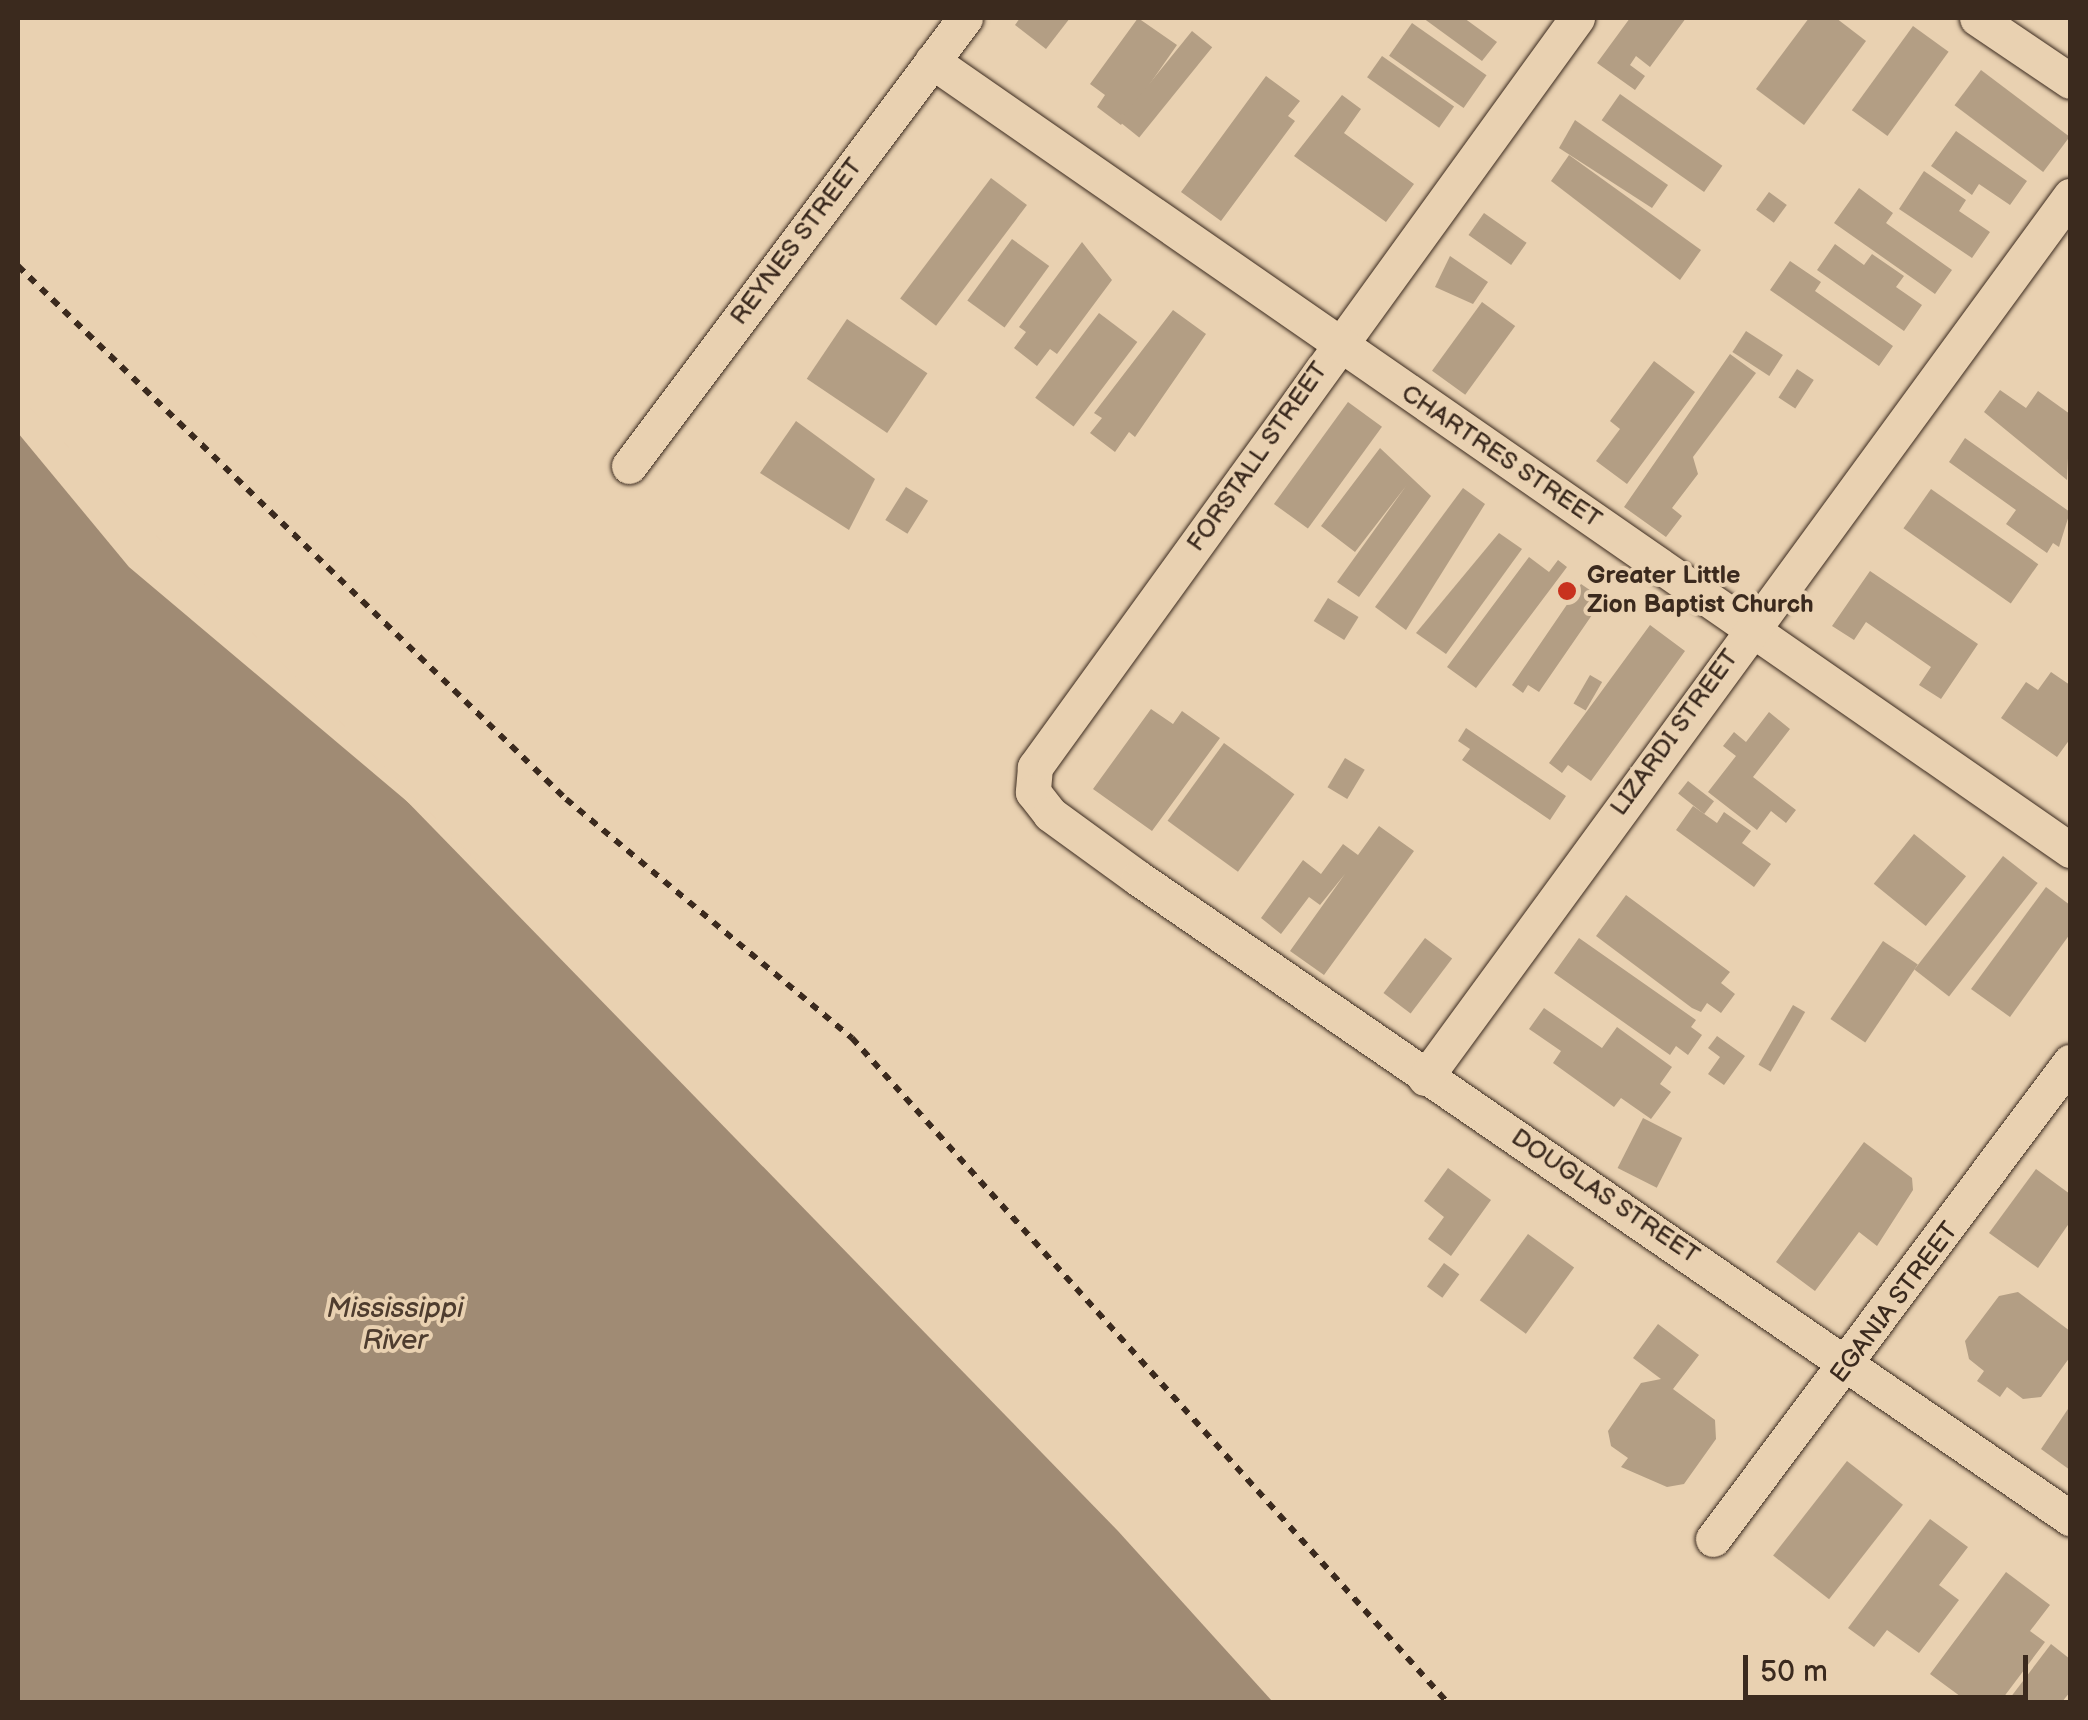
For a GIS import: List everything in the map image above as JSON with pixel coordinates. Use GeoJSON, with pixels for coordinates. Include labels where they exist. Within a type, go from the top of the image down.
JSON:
{"type":"FeatureCollection","features":[{"type":"Feature","properties":{"kind":"street","name":"REYNES STREET"},"geometry":{"type":"LineString","coordinates":[[629,466],[965,18]]}},
{"type":"Feature","properties":{"kind":"street","name":"FORSTALL STREET"},"geometry":{"type":"LineString","coordinates":[[1138,878],[1050,814],[1033,792],[1035,767],[1577,18]]}},
{"type":"Feature","properties":{"kind":"street"},"geometry":{"type":"LineString","coordinates":[[1977,18],[2070,80]]}},
{"type":"Feature","properties":{"kind":"street","name":"CHARTRES STREET"},"geometry":{"type":"LineString","coordinates":[[932,61],[1337,346],[1752,627],[2070,850]]}},
{"type":"Feature","properties":{"kind":"street","name":"LIZARDI STREET"},"geometry":{"type":"LineString","coordinates":[[1424,1078],[2070,196]]}},
{"type":"Feature","properties":{"kind":"street","name":"DOUGLAS STREET"},"geometry":{"type":"LineString","coordinates":[[1138,878],[1424,1078],[1852,1361],[2070,1518]]}},
{"type":"Feature","properties":{"kind":"street","name":"EGANIA STREET"},"geometry":{"type":"LineString","coordinates":[[1713,1539],[1852,1361],[2070,1062]]}},
{"type":"Feature","properties":{"kind":"path"},"geometry":{"type":"LineString","coordinates":[[18,266],[566,799],[852,1038],[1447,1702]]}},
{"type":"Feature","properties":{"kind":"water","name":"Mississippi River"},"geometry":{"type":"Polygon","coordinates":[[[18,402],[1118,1531],[1273,1702],[18,1702],[18,402]]]}},
{"type":"Feature","properties":{"kind":"pier"},"geometry":{"type":"Polygon","coordinates":[[[18,397],[479,862],[129,567],[18,433],[18,397]]]}},
{"type":"Feature","properties":{"kind":"building"},"geometry":{"type":"Polygon","coordinates":[[[1020,18],[1070,18],[1046,49],[1015,25],[1020,18]]]}},
{"type":"Feature","properties":{"kind":"building"},"geometry":{"type":"Polygon","coordinates":[[[1138,18],[1177,45],[1121,125],[1097,107],[1105,95],[1090,84],[1138,18]]]}},
{"type":"Feature","properties":{"kind":"building"},"geometry":{"type":"Polygon","coordinates":[[[1423,18],[1464,18],[1497,42],[1482,61],[1423,18]]]}},
{"type":"Feature","properties":{"kind":"building"},"geometry":{"type":"Polygon","coordinates":[[[1630,18],[1686,18],[1650,67],[1636,56],[1630,65],[1645,76],[1635,90],[1597,63],[1630,18]]]}},
{"type":"Feature","properties":{"kind":"building"},"geometry":{"type":"Polygon","coordinates":[[[1809,18],[1836,18],[1866,41],[1804,125],[1756,89],[1809,18]]]}},
{"type":"Feature","properties":{"kind":"building"},"geometry":{"type":"Polygon","coordinates":[[[1412,23],[1487,75],[1464,108],[1389,56],[1412,23]]]}},
{"type":"Feature","properties":{"kind":"building"},"geometry":{"type":"Polygon","coordinates":[[[1913,26],[1949,52],[1887,136],[1852,110],[1913,26]]]}},
{"type":"Feature","properties":{"kind":"building"},"geometry":{"type":"Polygon","coordinates":[[[1192,31],[1212,47],[1139,138],[1119,121],[1192,31]]]}},
{"type":"Feature","properties":{"kind":"building"},"geometry":{"type":"Polygon","coordinates":[[[1382,56],[1454,106],[1439,128],[1367,77],[1382,56]]]}},
{"type":"Feature","properties":{"kind":"building"},"geometry":{"type":"Polygon","coordinates":[[[1981,70],[2070,137],[2043,172],[1955,105],[1981,70]]]}},
{"type":"Feature","properties":{"kind":"building"},"geometry":{"type":"Polygon","coordinates":[[[1266,76],[1300,101],[1288,116],[1295,121],[1221,221],[1181,192],[1266,76]]]}},
{"type":"Feature","properties":{"kind":"building"},"geometry":{"type":"Polygon","coordinates":[[[1620,94],[1722,166],[1704,192],[1602,120],[1620,94]]]}},
{"type":"Feature","properties":{"kind":"building"},"geometry":{"type":"Polygon","coordinates":[[[1342,95],[1361,109],[1344,133],[1414,184],[1386,222],[1294,156],[1342,95]]]}},
{"type":"Feature","properties":{"kind":"building"},"geometry":{"type":"Polygon","coordinates":[[[1575,120],[1668,185],[1652,208],[1559,148],[1575,120]]]}},
{"type":"Feature","properties":{"kind":"building"},"geometry":{"type":"Polygon","coordinates":[[[1956,131],[2027,181],[2010,205],[1979,184],[1972,195],[1931,166],[1956,131]]]}},
{"type":"Feature","properties":{"kind":"building"},"geometry":{"type":"Polygon","coordinates":[[[1569,155],[1701,250],[1680,280],[1551,181],[1569,155]]]}},
{"type":"Feature","properties":{"kind":"building"},"geometry":{"type":"Polygon","coordinates":[[[1924,171],[1966,200],[1959,211],[1990,232],[1972,258],[1899,209],[1924,171]]]}},
{"type":"Feature","properties":{"kind":"building"},"geometry":{"type":"Polygon","coordinates":[[[991,178],[1027,205],[936,326],[900,299],[991,178]]]}},
{"type":"Feature","properties":{"kind":"building"},"geometry":{"type":"Polygon","coordinates":[[[1859,188],[1893,213],[1886,223],[1952,270],[1935,294],[1834,223],[1859,188]]]}},
{"type":"Feature","properties":{"kind":"building"},"geometry":{"type":"Polygon","coordinates":[[[1769,192],[1787,205],[1774,223],[1756,210],[1769,192]]]}},
{"type":"Feature","properties":{"kind":"building"},"geometry":{"type":"Polygon","coordinates":[[[1484,213],[1527,243],[1511,265],[1469,235],[1484,213]]]}},
{"type":"Feature","properties":{"kind":"building"},"geometry":{"type":"Polygon","coordinates":[[[1012,239],[1049,266],[1005,328],[967,300],[1012,239]]]}},
{"type":"Feature","properties":{"kind":"building"},"geometry":{"type":"Polygon","coordinates":[[[1082,242],[1112,280],[1057,354],[1050,349],[1037,366],[1014,348],[1026,332],[1019,327],[1082,242]]]}},
{"type":"Feature","properties":{"kind":"building"},"geometry":{"type":"Polygon","coordinates":[[[1835,244],[1864,265],[1872,254],[1904,276],[1896,287],[1922,305],[1904,331],[1817,270],[1835,244]]]}},
{"type":"Feature","properties":{"kind":"building"},"geometry":{"type":"Polygon","coordinates":[[[1450,256],[1488,282],[1473,304],[1435,287],[1450,256]]]}},
{"type":"Feature","properties":{"kind":"building"},"geometry":{"type":"Polygon","coordinates":[[[1790,261],[1821,282],[1815,291],[1893,346],[1879,366],[1770,290],[1790,261]]]}},
{"type":"Feature","properties":{"kind":"building"},"geometry":{"type":"Polygon","coordinates":[[[1482,302],[1515,326],[1465,395],[1432,371],[1482,302]]]}},
{"type":"Feature","properties":{"kind":"building"},"geometry":{"type":"Polygon","coordinates":[[[1173,310],[1206,334],[1135,437],[1129,432],[1115,452],[1090,433],[1102,418],[1094,413],[1173,310]]]}},
{"type":"Feature","properties":{"kind":"building"},"geometry":{"type":"Polygon","coordinates":[[[1099,313],[1137,342],[1074,427],[1035,398],[1099,313]]]}},
{"type":"Feature","properties":{"kind":"building"},"geometry":{"type":"Polygon","coordinates":[[[847,319],[927,373],[887,433],[807,379],[847,319]]]}},
{"type":"Feature","properties":{"kind":"building"},"geometry":{"type":"Polygon","coordinates":[[[1746,331],[1783,355],[1769,376],[1732,352],[1746,331]]]}},
{"type":"Feature","properties":{"kind":"building"},"geometry":{"type":"Polygon","coordinates":[[[1730,354],[1756,373],[1693,457],[1698,474],[1672,508],[1682,516],[1666,537],[1624,507],[1730,354]]]}},
{"type":"Feature","properties":{"kind":"building"},"geometry":{"type":"Polygon","coordinates":[[[1654,361],[1695,392],[1627,484],[1596,461],[1620,429],[1610,421],[1654,361]]]}},
{"type":"Feature","properties":{"kind":"building"},"geometry":{"type":"Polygon","coordinates":[[[1797,369],[1814,380],[1795,408],[1778,398],[1797,369]]]}},
{"type":"Feature","properties":{"kind":"building"},"geometry":{"type":"Polygon","coordinates":[[[2000,390],[2026,408],[2038,391],[2070,414],[2067,480],[1984,412],[2000,390]]]}},
{"type":"Feature","properties":{"kind":"building"},"geometry":{"type":"Polygon","coordinates":[[[1348,402],[1382,427],[1308,529],[1274,504],[1348,402]]]}},
{"type":"Feature","properties":{"kind":"building"},"geometry":{"type":"Polygon","coordinates":[[[796,421],[875,479],[849,530],[760,473],[796,421]]]}},
{"type":"Feature","properties":{"kind":"building"},"geometry":{"type":"Polygon","coordinates":[[[1965,438],[2070,512],[2059,547],[2053,543],[2047,553],[2006,524],[2016,510],[1949,462],[1965,438]]]}},
{"type":"Feature","properties":{"kind":"building"},"geometry":{"type":"Polygon","coordinates":[[[1380,448],[1431,496],[1359,597],[1337,582],[1406,486],[1355,552],[1321,526],[1380,448]]]}},
{"type":"Feature","properties":{"kind":"building"},"geometry":{"type":"Polygon","coordinates":[[[906,487],[928,501],[907,534],[885,520],[906,487]]]}},
{"type":"Feature","properties":{"kind":"building"},"geometry":{"type":"Polygon","coordinates":[[[1463,488],[1485,504],[1406,630],[1375,607],[1463,488]]]}},
{"type":"Feature","properties":{"kind":"building"},"geometry":{"type":"Polygon","coordinates":[[[1931,489],[2038,564],[2011,603],[1903,528],[1931,489]]]}},
{"type":"Feature","properties":{"kind":"building"},"geometry":{"type":"Polygon","coordinates":[[[1499,533],[1522,549],[1446,654],[1416,633],[1499,533]]]}},
{"type":"Feature","properties":{"kind":"building"},"geometry":{"type":"Polygon","coordinates":[[[1529,557],[1549,572],[1558,560],[1567,567],[1476,688],[1447,667],[1529,557]]]}},
{"type":"Feature","properties":{"kind":"building"},"geometry":{"type":"Polygon","coordinates":[[[1870,571],[1978,644],[1941,699],[1919,685],[1931,667],[1866,622],[1854,640],[1832,626],[1870,571]]]}},
{"type":"Feature","properties":{"kind":"building"},"geometry":{"type":"Polygon","coordinates":[[[1581,584],[1603,599],[1539,692],[1528,685],[1523,693],[1512,685],[1581,584]]]}},
{"type":"Feature","properties":{"kind":"building"},"geometry":{"type":"Polygon","coordinates":[[[1328,598],[1359,617],[1344,640],[1314,621],[1328,598]]]}},
{"type":"Feature","properties":{"kind":"building"},"geometry":{"type":"Polygon","coordinates":[[[1650,625],[1685,651],[1591,781],[1568,765],[1562,773],[1549,763],[1650,625]]]}},
{"type":"Feature","properties":{"kind":"building"},"geometry":{"type":"Polygon","coordinates":[[[2051,672],[2070,685],[2070,739],[2057,757],[2001,718],[2026,682],[2038,690],[2051,672]]]}},
{"type":"Feature","properties":{"kind":"building"},"geometry":{"type":"Polygon","coordinates":[[[1590,675],[1602,682],[1586,711],[1574,704],[1590,675]]]}},
{"type":"Feature","properties":{"kind":"building"},"geometry":{"type":"Polygon","coordinates":[[[1151,709],[1173,724],[1182,711],[1220,738],[1152,831],[1093,789],[1151,709]]]}},
{"type":"Feature","properties":{"kind":"building"},"geometry":{"type":"Polygon","coordinates":[[[1769,712],[1790,729],[1753,777],[1796,810],[1786,823],[1771,811],[1757,830],[1708,792],[1736,756],[1723,746],[1734,732],[1746,742],[1769,712]]]}},
{"type":"Feature","properties":{"kind":"building"},"geometry":{"type":"Polygon","coordinates":[[[1466,728],[1566,796],[1550,820],[1462,760],[1470,749],[1458,741],[1466,728]]]}},
{"type":"Feature","properties":{"kind":"building"},"geometry":{"type":"Polygon","coordinates":[[[1224,743],[1294,794],[1238,872],[1168,821],[1224,743]]]}},
{"type":"Feature","properties":{"kind":"building"},"geometry":{"type":"Polygon","coordinates":[[[1345,758],[1365,770],[1347,799],[1327,787],[1345,758]]]}},
{"type":"Feature","properties":{"kind":"building"},"geometry":{"type":"Polygon","coordinates":[[[1688,781],[1714,801],[1704,814],[1678,794],[1688,781]]]}},
{"type":"Feature","properties":{"kind":"building"},"geometry":{"type":"Polygon","coordinates":[[[1693,806],[1717,823],[1724,812],[1751,831],[1742,843],[1771,864],[1754,887],[1676,830],[1693,806]]]}},
{"type":"Feature","properties":{"kind":"building"},"geometry":{"type":"Polygon","coordinates":[[[1379,826],[1414,851],[1324,975],[1290,951],[1345,874],[1320,905],[1309,897],[1281,934],[1261,918],[1303,860],[1321,874],[1343,844],[1358,855],[1379,826]]]}},
{"type":"Feature","properties":{"kind":"building"},"geometry":{"type":"Polygon","coordinates":[[[1914,834],[1966,876],[1926,926],[1874,884],[1914,834]]]}},
{"type":"Feature","properties":{"kind":"building"},"geometry":{"type":"Polygon","coordinates":[[[2003,856],[2038,883],[1949,997],[1914,969],[2003,856]]]}},
{"type":"Feature","properties":{"kind":"building"},"geometry":{"type":"Polygon","coordinates":[[[2046,887],[2070,905],[2070,934],[2010,1017],[1971,989],[2046,887]]]}},
{"type":"Feature","properties":{"kind":"building"},"geometry":{"type":"Polygon","coordinates":[[[1626,895],[1730,972],[1721,983],[1735,994],[1721,1013],[1707,1003],[1701,1012],[1692,1008],[1596,936],[1626,895]]]}},
{"type":"Feature","properties":{"kind":"building"},"geometry":{"type":"Polygon","coordinates":[[[1425,938],[1452,958],[1411,1014],[1383,993],[1425,938]]]}},
{"type":"Feature","properties":{"kind":"building"},"geometry":{"type":"Polygon","coordinates":[[[1579,938],[1696,1020],[1691,1027],[1702,1035],[1688,1055],[1676,1046],[1670,1055],[1554,973],[1579,938]]]}},
{"type":"Feature","properties":{"kind":"building"},"geometry":{"type":"Polygon","coordinates":[[[1883,941],[1918,964],[1865,1042],[1830,1019],[1883,941]]]}},
{"type":"Feature","properties":{"kind":"building"},"geometry":{"type":"Polygon","coordinates":[[[1793,1005],[1805,1012],[1771,1072],[1758,1065],[1793,1005]]]}},
{"type":"Feature","properties":{"kind":"building"},"geometry":{"type":"Polygon","coordinates":[[[1544,1008],[1602,1048],[1617,1027],[1672,1067],[1660,1084],[1671,1092],[1651,1119],[1621,1098],[1614,1107],[1553,1063],[1561,1051],[1529,1029],[1544,1008]]]}},
{"type":"Feature","properties":{"kind":"building"},"geometry":{"type":"Polygon","coordinates":[[[1717,1036],[1745,1056],[1724,1085],[1708,1074],[1720,1057],[1708,1048],[1717,1036]]]}},
{"type":"Feature","properties":{"kind":"building"},"geometry":{"type":"Polygon","coordinates":[[[1643,1118],[1682,1138],[1657,1188],[1618,1168],[1643,1118]]]}},
{"type":"Feature","properties":{"kind":"building"},"geometry":{"type":"Polygon","coordinates":[[[1864,1142],[1912,1178],[1913,1190],[1877,1246],[1859,1232],[1815,1291],[1776,1262],[1864,1142]]]}},
{"type":"Feature","properties":{"kind":"building"},"geometry":{"type":"Polygon","coordinates":[[[1448,1168],[1491,1200],[1451,1256],[1428,1239],[1444,1217],[1424,1201],[1448,1168]]]}},
{"type":"Feature","properties":{"kind":"building"},"geometry":{"type":"Polygon","coordinates":[[[2036,1169],[2070,1194],[2070,1222],[2038,1268],[1989,1233],[2036,1169]]]}},
{"type":"Feature","properties":{"kind":"building"},"geometry":{"type":"Polygon","coordinates":[[[1528,1234],[1574,1268],[1526,1334],[1480,1300],[1528,1234]]]}},
{"type":"Feature","properties":{"kind":"building"},"geometry":{"type":"Polygon","coordinates":[[[1444,1263],[1459,1274],[1442,1298],[1427,1286],[1444,1263]]]}},
{"type":"Feature","properties":{"kind":"building"},"geometry":{"type":"Polygon","coordinates":[[[2018,1292],[2070,1331],[2070,1357],[2041,1397],[2023,1399],[2007,1387],[2000,1397],[1977,1381],[1984,1371],[1969,1359],[1965,1341],[1999,1296],[2018,1292]]]}},
{"type":"Feature","properties":{"kind":"building"},"geometry":{"type":"Polygon","coordinates":[[[1658,1324],[1699,1355],[1673,1389],[1715,1420],[1716,1439],[1684,1484],[1667,1487],[1621,1467],[1628,1458],[1611,1446],[1608,1431],[1641,1383],[1661,1379],[1633,1358],[1658,1324]]]}},
{"type":"Feature","properties":{"kind":"building"},"geometry":{"type":"Polygon","coordinates":[[[2070,1406],[2070,1470],[2041,1449],[2070,1406]]]}},
{"type":"Feature","properties":{"kind":"building"},"geometry":{"type":"Polygon","coordinates":[[[1847,1461],[1903,1505],[1829,1599],[1773,1556],[1847,1461]]]}},
{"type":"Feature","properties":{"kind":"building"},"geometry":{"type":"Polygon","coordinates":[[[1930,1519],[1968,1547],[1939,1585],[1959,1600],[1919,1653],[1887,1630],[1874,1647],[1848,1628],[1930,1519]]]}},
{"type":"Feature","properties":{"kind":"building"},"geometry":{"type":"Polygon","coordinates":[[[2006,1572],[2050,1605],[2030,1631],[2045,1642],[2000,1702],[1968,1702],[1930,1674],[2006,1572]]]}},
{"type":"Feature","properties":{"kind":"building"},"geometry":{"type":"Polygon","coordinates":[[[2051,1644],[2070,1659],[2070,1692],[2062,1702],[2007,1702],[2051,1644]]]}},
{"type":"Feature","properties":{"kind":"place","name":"Greater Little Zion Baptist Church"},"geometry":{"type":"Point","coordinates":[1567,591]}}]}
